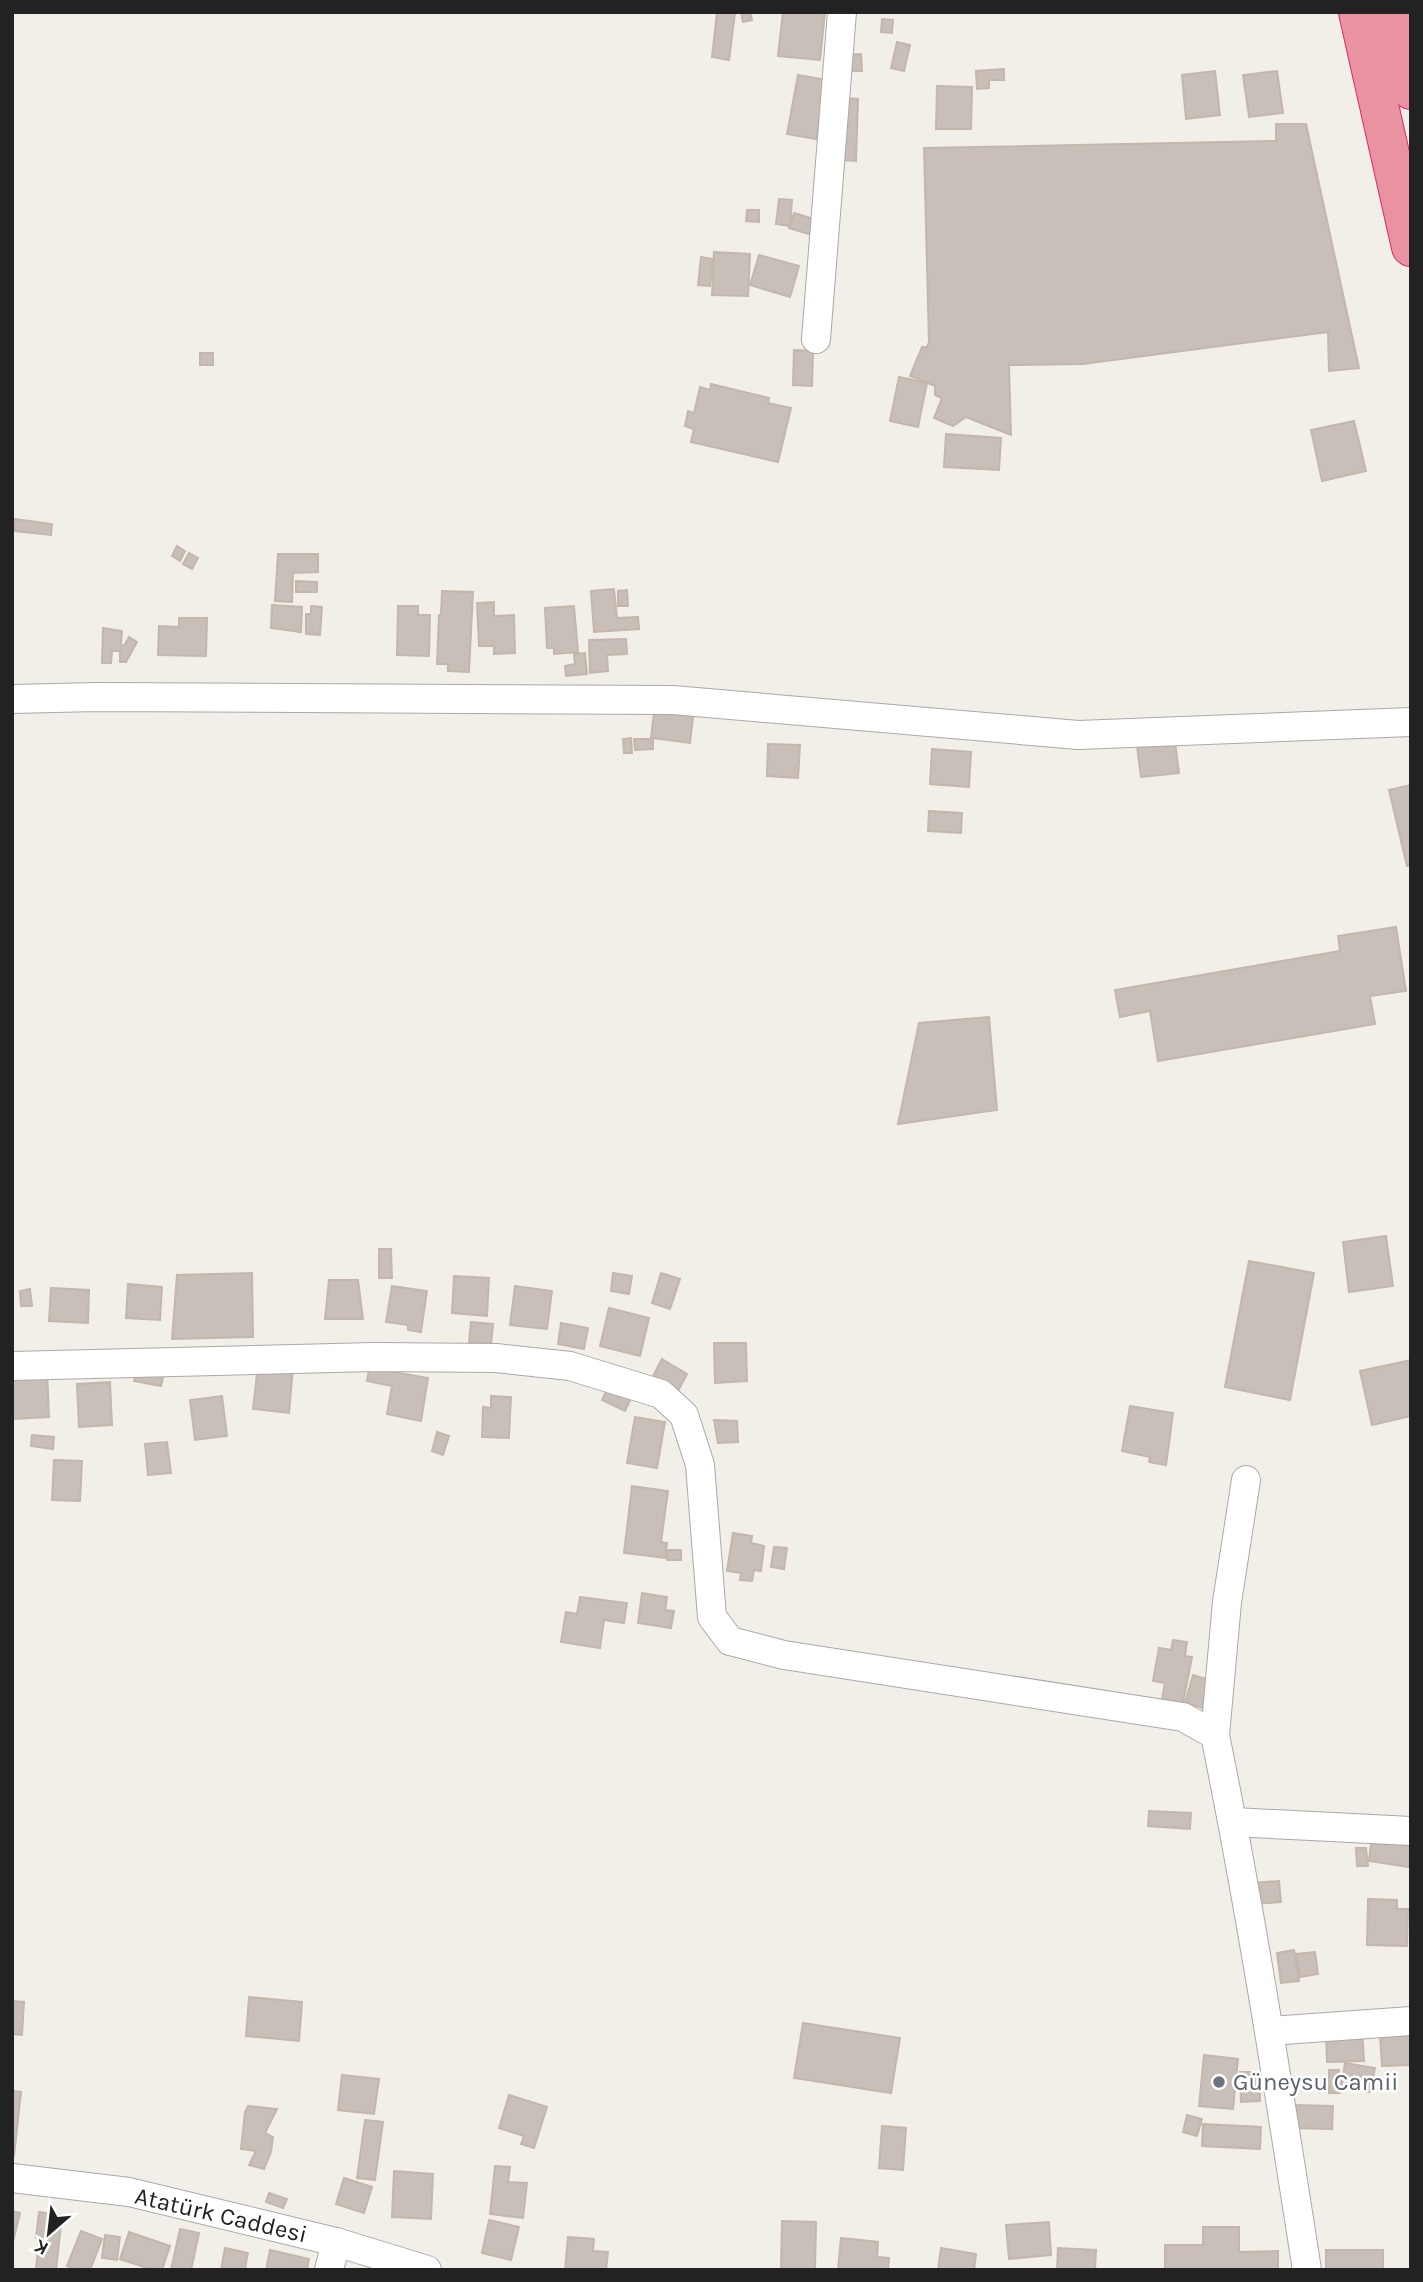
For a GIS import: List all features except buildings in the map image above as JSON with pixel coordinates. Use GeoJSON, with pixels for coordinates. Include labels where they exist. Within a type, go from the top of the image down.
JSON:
{"type":"FeatureCollection","features":[{"type":"Feature","properties":{"kind":"highway"},"geometry":{"type":"LineString","coordinates":[[1358,12],[1411,247]]}},
{"type":"Feature","properties":{"kind":"highway"},"geometry":{"type":"LineString","coordinates":[[1393,12],[1411,90]]}},
{"type":"Feature","properties":{"kind":"street"},"geometry":{"type":"LineString","coordinates":[[816,338],[842,12]]}},
{"type":"Feature","properties":{"kind":"street"},"geometry":{"type":"LineString","coordinates":[[12,699],[110,697],[673,700],[1078,735],[1411,722]]}},
{"type":"Feature","properties":{"kind":"street"},"geometry":{"type":"LineString","coordinates":[[12,1366],[387,1357],[496,1358],[570,1366],[661,1394],[684,1415],[700,1465],[712,1617],[730,1641],[784,1655],[1183,1717],[1215,1735]]}},
{"type":"Feature","properties":{"kind":"street"},"geometry":{"type":"LineString","coordinates":[[1246,1480],[1227,1602],[1215,1735],[1269,2031],[1307,2270]]}},
{"type":"Feature","properties":{"kind":"street"},"geometry":{"type":"LineString","coordinates":[[1233,1822],[1411,1830]]}},
{"type":"Feature","properties":{"kind":"street"},"geometry":{"type":"LineString","coordinates":[[1269,2031],[1411,2021]]}},
{"type":"Feature","properties":{"kind":"street","name":"Atatürk Caddesi"},"geometry":{"type":"LineString","coordinates":[[12,2178],[129,2192],[336,2242],[427,2270]]}},
{"type":"Feature","properties":{"kind":"street"},"geometry":{"type":"LineString","coordinates":[[329,2270],[336,2242]]}},
{"type":"Feature","properties":{"kind":"place","name":"Güneysu Camii"},"geometry":{"type":"Point","coordinates":[1219,2082]}}]}
